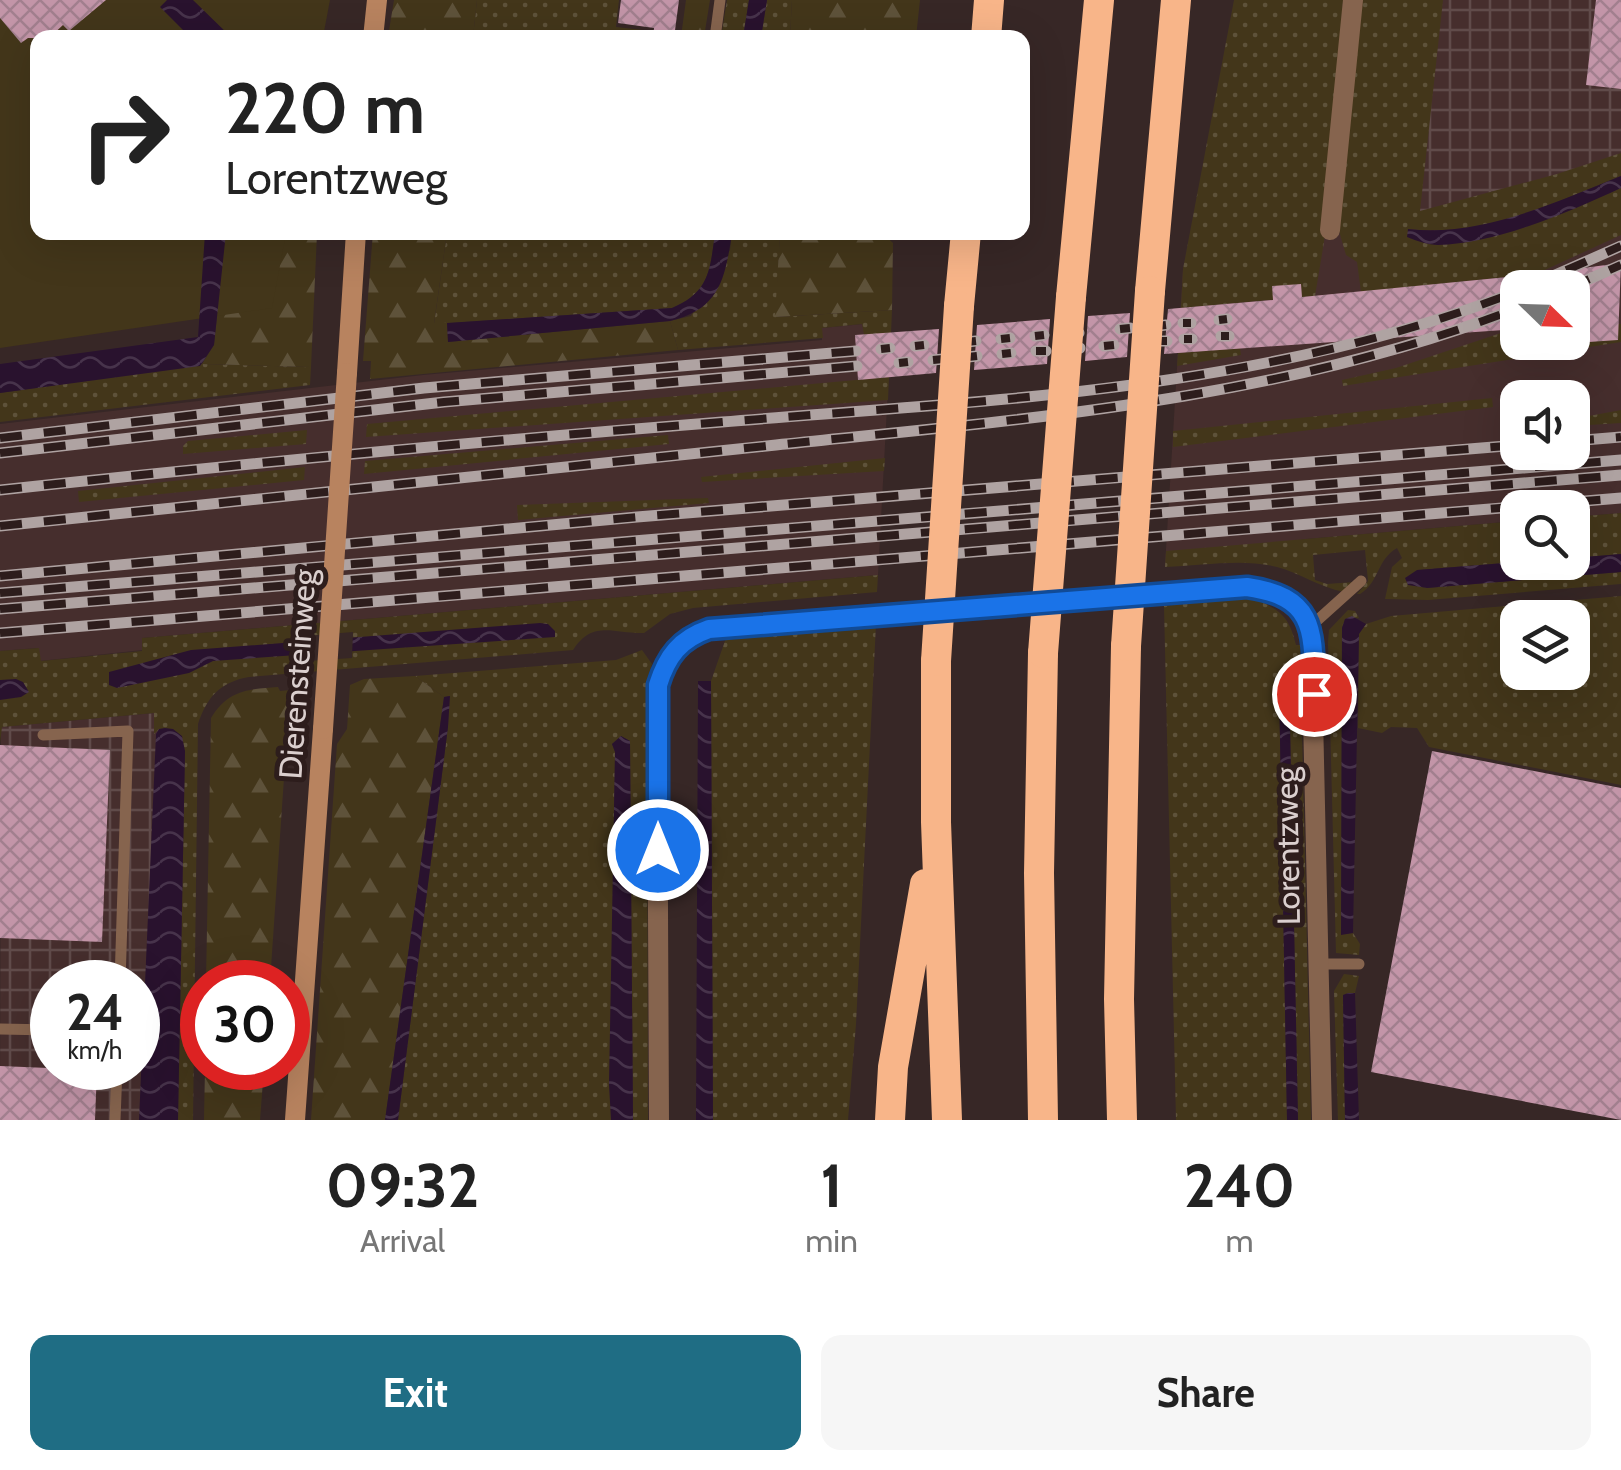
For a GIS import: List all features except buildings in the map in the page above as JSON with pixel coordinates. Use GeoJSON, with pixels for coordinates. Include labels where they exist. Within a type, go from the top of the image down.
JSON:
{"type":"FeatureCollection","features":[{"type":"Feature","properties":{"kind":"highway"},"geometry":{"type":"LineString","coordinates":[[987,30],[990,0]]}},
{"type":"Feature","properties":{"kind":"highway"},"geometry":{"type":"LineString","coordinates":[[1043,1120],[1039,873],[1043,653],[1099,0]]}},
{"type":"Feature","properties":{"kind":"highway"},"geometry":{"type":"LineString","coordinates":[[1122,1120],[1119,999],[1126,646],[1150,291],[1176,0]]}},
{"type":"Feature","properties":{"kind":"highway"},"geometry":{"type":"LineString","coordinates":[[947,1120],[936,822],[936,661],[965,240]]}},
{"type":"Feature","properties":{"kind":"highway"},"geometry":{"type":"LineString","coordinates":[[890,1120],[893,1068],[936,822]]}},
{"type":"Feature","properties":{"kind":"main road"},"geometry":{"type":"LineString","coordinates":[[374,30],[376,0]]}},
{"type":"Feature","properties":{"kind":"main road","name":"Dierensteinweg"},"geometry":{"type":"LineString","coordinates":[[295,1120],[355,240]]}},
{"type":"Feature","properties":{"kind":"street"},"geometry":{"type":"LineString","coordinates":[[1330,230],[1353,0]]}},
{"type":"Feature","properties":{"kind":"street"},"geometry":{"type":"LineString","coordinates":[[659,1120],[657,700],[667,660],[684,641],[709,629],[725,627],[1247,587],[1287,597],[1303,611],[1311,626]]}},
{"type":"Feature","properties":{"kind":"street","name":"Lorentzweg"},"geometry":{"type":"LineString","coordinates":[[1311,626],[1322,1120]]}},
{"type":"Feature","properties":{"kind":"lane"},"geometry":{"type":"LineString","coordinates":[[716,30],[720,0]]}},
{"type":"Feature","properties":{"kind":"lane"},"geometry":{"type":"LineString","coordinates":[[1311,626],[1361,582]]}},
{"type":"Feature","properties":{"kind":"lane"},"geometry":{"type":"LineString","coordinates":[[43,735],[128,730],[121,960]]}},
{"type":"Feature","properties":{"kind":"lane"},"geometry":{"type":"LineString","coordinates":[[1318,964],[1359,964]]}},
{"type":"Feature","properties":{"kind":"lane"},"geometry":{"type":"LineString","coordinates":[[0,1028],[30,1029]]}},
{"type":"Feature","properties":{"kind":"lane"},"geometry":{"type":"LineString","coordinates":[[115,1120],[116,1090]]}},
{"type":"Feature","properties":{"kind":"shaded area"},"geometry":{"type":"Polygon","coordinates":[[[1416,0],[1621,0],[1621,176],[1435,232],[1394,184],[1416,0]]]}},
{"type":"Feature","properties":{"kind":"shaded area"},"geometry":{"type":"Polygon","coordinates":[[[1621,188],[1621,513],[1590,516],[1590,490],[1500,490],[1500,522],[1306,539],[1165,566],[1183,269],[1322,226],[1600,197],[1621,188]]]}},
{"type":"Feature","properties":{"kind":"shaded area"},"geometry":{"type":"Polygon","coordinates":[[[863,324],[891,333],[878,575],[142,638],[143,650],[40,661],[38,648],[0,651],[0,424],[423,375],[822,340],[822,328],[863,324]]]}},
{"type":"Feature","properties":{"kind":"shaded area"},"geometry":{"type":"Polygon","coordinates":[[[155,713],[166,739],[168,1120],[0,1120],[1,727],[155,713]]]}},
{"type":"Feature","properties":{"kind":"green space"},"geometry":{"type":"Polygon","coordinates":[[[0,0],[330,0],[324,30],[30,30],[30,240],[285,240],[272,308],[0,348],[0,0]]]}},
{"type":"Feature","properties":{"kind":"green space"},"geometry":{"type":"Polygon","coordinates":[[[394,0],[477,0],[474,30],[389,30],[394,0]]]}},
{"type":"Feature","properties":{"kind":"green space"},"geometry":{"type":"Polygon","coordinates":[[[477,0],[619,0],[616,27],[643,30],[474,30],[477,0]]]}},
{"type":"Feature","properties":{"kind":"green space"},"geometry":{"type":"Polygon","coordinates":[[[686,0],[710,0],[705,30],[682,30],[686,0]]]}},
{"type":"Feature","properties":{"kind":"green space"},"geometry":{"type":"Polygon","coordinates":[[[727,0],[749,0],[744,30],[722,30],[727,0]]]}},
{"type":"Feature","properties":{"kind":"green space"},"geometry":{"type":"Polygon","coordinates":[[[767,0],[792,0],[790,30],[762,30],[767,0]]]}},
{"type":"Feature","properties":{"kind":"green space"},"geometry":{"type":"Polygon","coordinates":[[[792,0],[920,0],[917,30],[790,30],[792,0]]]}},
{"type":"Feature","properties":{"kind":"green space"},"geometry":{"type":"Polygon","coordinates":[[[1234,0],[1343,0],[1324,242],[1315,296],[1181,308],[1183,269],[1234,0]]]}},
{"type":"Feature","properties":{"kind":"green space"},"geometry":{"type":"Polygon","coordinates":[[[1361,0],[1443,0],[1420,211],[1621,153],[1621,176],[1544,207],[1464,228],[1409,229],[1462,243],[1528,225],[1621,188],[1621,235],[1545,270],[1500,270],[1500,278],[1361,292],[1357,262],[1346,255],[1339,231],[1361,0]]]}},
{"type":"Feature","properties":{"kind":"green space"},"geometry":{"type":"Polygon","coordinates":[[[225,240],[317,240],[311,367],[202,364],[214,345],[225,240]]]}},
{"type":"Feature","properties":{"kind":"green space"},"geometry":{"type":"Polygon","coordinates":[[[372,240],[446,240],[434,323],[447,323],[448,342],[670,321],[678,350],[370,379],[371,361],[363,361],[372,240]]]}},
{"type":"Feature","properties":{"kind":"green space"},"geometry":{"type":"Polygon","coordinates":[[[446,240],[714,240],[701,287],[672,308],[434,324],[446,240]]]}},
{"type":"Feature","properties":{"kind":"green space"},"geometry":{"type":"Polygon","coordinates":[[[731,240],[780,240],[776,317],[892,310],[891,333],[864,335],[862,324],[822,328],[823,338],[678,350],[670,321],[691,316],[730,250],[731,240]]]}},
{"type":"Feature","properties":{"kind":"green space"},"geometry":{"type":"Polygon","coordinates":[[[780,240],[893,243],[892,310],[775,317],[780,240]]]}},
{"type":"Feature","properties":{"kind":"green space"},"geometry":{"type":"Polygon","coordinates":[[[1613,324],[1621,324],[1621,342],[1590,347],[1590,339],[1612,338],[1613,324]]]}},
{"type":"Feature","properties":{"kind":"green space"},"geometry":{"type":"Polygon","coordinates":[[[1500,333],[1500,360],[1507,360],[1343,386],[1342,380],[1396,368],[1500,333]]]}},
{"type":"Feature","properties":{"kind":"green space"},"geometry":{"type":"Polygon","coordinates":[[[1240,348],[1241,355],[1177,366],[1178,353],[1240,348]]]}},
{"type":"Feature","properties":{"kind":"green space"},"geometry":{"type":"Polygon","coordinates":[[[202,364],[311,367],[310,385],[0,422],[0,393],[202,364]]]}},
{"type":"Feature","properties":{"kind":"green space"},"geometry":{"type":"Polygon","coordinates":[[[889,377],[888,400],[366,437],[367,424],[889,377]]]}},
{"type":"Feature","properties":{"kind":"green space"},"geometry":{"type":"Polygon","coordinates":[[[1492,398],[1493,407],[1173,447],[1173,431],[1492,398]]]}},
{"type":"Feature","properties":{"kind":"green space"},"geometry":{"type":"Polygon","coordinates":[[[1621,410],[1621,423],[1590,425],[1590,416],[1621,410]]]}},
{"type":"Feature","properties":{"kind":"green space"},"geometry":{"type":"Polygon","coordinates":[[[307,430],[306,444],[183,454],[188,441],[307,430]]]}},
{"type":"Feature","properties":{"kind":"green space"},"geometry":{"type":"Polygon","coordinates":[[[668,435],[669,444],[364,474],[365,461],[668,435]]]}},
{"type":"Feature","properties":{"kind":"green space"},"geometry":{"type":"Polygon","coordinates":[[[885,458],[884,471],[702,482],[701,477],[885,458]]]}},
{"type":"Feature","properties":{"kind":"green space"},"geometry":{"type":"Polygon","coordinates":[[[305,467],[304,480],[79,502],[78,491],[305,467]]]}},
{"type":"Feature","properties":{"kind":"green space"},"geometry":{"type":"Polygon","coordinates":[[[708,498],[709,503],[518,520],[517,505],[708,498]]]}},
{"type":"Feature","properties":{"kind":"green space"},"geometry":{"type":"Polygon","coordinates":[[[1621,513],[1621,554],[1590,557],[1590,516],[1621,513]]]}},
{"type":"Feature","properties":{"kind":"green space"},"geometry":{"type":"Polygon","coordinates":[[[1500,522],[1500,563],[1417,570],[1427,588],[1524,580],[1590,580],[1590,575],[1621,572],[1621,584],[1428,600],[1385,599],[1392,567],[1402,558],[1397,548],[1385,558],[1371,584],[1360,594],[1368,581],[1365,550],[1313,555],[1315,580],[1327,584],[1354,582],[1344,592],[1264,564],[1165,567],[1166,551],[1500,522]]]}},
{"type":"Feature","properties":{"kind":"green space"},"geometry":{"type":"Polygon","coordinates":[[[878,575],[877,592],[693,608],[670,614],[644,633],[596,631],[573,650],[249,677],[222,687],[210,699],[198,724],[195,960],[181,960],[185,752],[173,729],[159,729],[154,734],[154,713],[2,727],[0,743],[0,651],[39,648],[41,661],[142,651],[142,638],[878,575]]]}},
{"type":"Feature","properties":{"kind":"green space"},"geometry":{"type":"Polygon","coordinates":[[[1621,596],[1621,785],[1429,747],[1417,728],[1391,727],[1382,733],[1358,728],[1359,633],[1366,624],[1391,616],[1500,607],[1500,690],[1590,690],[1590,600],[1575,600],[1621,596]]]}},
{"type":"Feature","properties":{"kind":"green space"},"geometry":{"type":"Polygon","coordinates":[[[1253,597],[1281,614],[1296,645],[1300,645],[1311,1120],[1298,1120],[1289,677],[1274,680],[1274,685],[1279,685],[1287,1120],[1176,1120],[1164,606],[1253,597]]]}},
{"type":"Feature","properties":{"kind":"green space"},"geometry":{"type":"Polygon","coordinates":[[[1348,610],[1355,611],[1359,618],[1345,619],[1342,628],[1341,934],[1353,933],[1360,944],[1359,955],[1336,953],[1328,642],[1329,630],[1348,610]]]}},
{"type":"Feature","properties":{"kind":"green space"},"geometry":{"type":"Polygon","coordinates":[[[876,624],[848,1120],[713,1120],[711,681],[726,638],[876,624]]]}},
{"type":"Feature","properties":{"kind":"green space"},"geometry":{"type":"Polygon","coordinates":[[[642,650],[652,664],[647,680],[648,1120],[633,1120],[630,741],[621,736],[612,744],[615,752],[611,1120],[398,1120],[448,727],[449,696],[444,697],[415,676],[616,660],[642,650]]]}},
{"type":"Feature","properties":{"kind":"green space"},"geometry":{"type":"Polygon","coordinates":[[[415,676],[444,697],[385,1120],[311,1120],[337,744],[347,729],[350,685],[364,679],[415,676]]]}},
{"type":"Feature","properties":{"kind":"green space"},"geometry":{"type":"Polygon","coordinates":[[[257,689],[290,690],[272,960],[206,960],[211,718],[232,696],[257,689]]]}},
{"type":"Feature","properties":{"kind":"green space"},"geometry":{"type":"Polygon","coordinates":[[[1344,974],[1359,976],[1355,993],[1343,995],[1345,1120],[1338,1120],[1334,991],[1344,974]]]}},
{"type":"Feature","properties":{"kind":"green space"},"geometry":{"type":"Polygon","coordinates":[[[180,1015],[180,1090],[193,1090],[193,1120],[178,1120],[180,1015]]]}},
{"type":"Feature","properties":{"kind":"green space"},"geometry":{"type":"Polygon","coordinates":[[[205,1090],[262,1090],[260,1120],[204,1120],[205,1090]]]}},
{"type":"Feature","properties":{"kind":"water"},"geometry":{"type":"Polygon","coordinates":[[[167,0],[193,0],[224,30],[183,30],[160,7],[167,0]]]}},
{"type":"Feature","properties":{"kind":"water"},"geometry":{"type":"Polygon","coordinates":[[[749,0],[767,0],[762,30],[744,30],[749,0]]]}},
{"type":"Feature","properties":{"kind":"water"},"geometry":{"type":"Polygon","coordinates":[[[1621,176],[1621,188],[1508,233],[1438,245],[1407,237],[1408,229],[1463,228],[1517,216],[1621,176]]]}},
{"type":"Feature","properties":{"kind":"water"},"geometry":{"type":"Polygon","coordinates":[[[205,240],[225,240],[214,345],[200,366],[0,393],[0,364],[198,337],[205,240]]]}},
{"type":"Feature","properties":{"kind":"water"},"geometry":{"type":"Polygon","coordinates":[[[714,240],[731,240],[722,278],[710,300],[687,316],[670,321],[448,342],[447,323],[672,308],[694,295],[709,268],[714,240]]]}},
{"type":"Feature","properties":{"kind":"water"},"geometry":{"type":"Polygon","coordinates":[[[1621,554],[1621,572],[1590,575],[1590,557],[1621,554]]]}},
{"type":"Feature","properties":{"kind":"water"},"geometry":{"type":"Polygon","coordinates":[[[1500,563],[1500,580],[1524,580],[1427,588],[1408,585],[1405,578],[1417,570],[1500,563]]]}},
{"type":"Feature","properties":{"kind":"water"},"geometry":{"type":"Polygon","coordinates":[[[1352,616],[1366,624],[1359,634],[1353,933],[1341,935],[1342,628],[1345,619],[1352,616]]]}},
{"type":"Feature","properties":{"kind":"water"},"geometry":{"type":"Polygon","coordinates":[[[548,624],[555,637],[213,661],[189,673],[117,688],[109,685],[109,672],[191,650],[548,624]]]}},
{"type":"Feature","properties":{"kind":"water"},"geometry":{"type":"Polygon","coordinates":[[[1286,675],[1298,1120],[1287,1120],[1279,685],[1274,685],[1274,680],[1286,675]]]}},
{"type":"Feature","properties":{"kind":"water"},"geometry":{"type":"Polygon","coordinates":[[[16,679],[29,692],[0,700],[0,680],[16,679]]]}},
{"type":"Feature","properties":{"kind":"water"},"geometry":{"type":"Polygon","coordinates":[[[698,681],[711,681],[713,1120],[696,1120],[698,681]]]}},
{"type":"Feature","properties":{"kind":"water"},"geometry":{"type":"Polygon","coordinates":[[[450,696],[398,1120],[385,1120],[444,697],[450,696]]]}},
{"type":"Feature","properties":{"kind":"water"},"geometry":{"type":"Polygon","coordinates":[[[159,729],[173,729],[182,736],[185,751],[178,1120],[139,1120],[140,1090],[160,1090],[160,960],[146,960],[159,729]]]}},
{"type":"Feature","properties":{"kind":"water"},"geometry":{"type":"Polygon","coordinates":[[[621,736],[630,741],[633,1120],[611,1120],[609,1084],[615,752],[612,744],[621,736]]]}},
{"type":"Feature","properties":{"kind":"water"},"geometry":{"type":"Polygon","coordinates":[[[1355,993],[1359,1120],[1345,1120],[1343,995],[1355,993]]]}},
{"type":"Feature","properties":{"kind":"pier"},"geometry":{"type":"Polygon","coordinates":[[[353,632],[352,658],[292,662],[294,637],[353,632]]]}},
{"type":"Feature","properties":{"kind":"railway"},"geometry":{"type":"LineString","coordinates":[[1567,270],[1621,246]]}},
{"type":"Feature","properties":{"kind":"railway"},"geometry":{"type":"LineString","coordinates":[[1590,279],[1621,265]]}},
{"type":"Feature","properties":{"kind":"railway"},"geometry":{"type":"LineString","coordinates":[[0,490],[361,453],[1125,386],[1324,351],[1500,297]]}},
{"type":"Feature","properties":{"kind":"railway"},"geometry":{"type":"LineString","coordinates":[[0,526],[964,426],[1152,401],[1337,365],[1500,314]]}},
{"type":"Feature","properties":{"kind":"railway"},"geometry":{"type":"LineString","coordinates":[[1219,320],[1227,319]]}},
{"type":"Feature","properties":{"kind":"railway"},"geometry":{"type":"LineString","coordinates":[[1183,323],[1191,323]]}},
{"type":"Feature","properties":{"kind":"railway"},"geometry":{"type":"LineString","coordinates":[[1157,326],[1166,325]]}},
{"type":"Feature","properties":{"kind":"railway"},"geometry":{"type":"LineString","coordinates":[[1120,329],[1130,328]]}},
{"type":"Feature","properties":{"kind":"railway"},"geometry":{"type":"LineString","coordinates":[[1069,333],[1079,333]]}},
{"type":"Feature","properties":{"kind":"railway"},"geometry":{"type":"LineString","coordinates":[[1035,336],[1044,335]]}},
{"type":"Feature","properties":{"kind":"railway"},"geometry":{"type":"LineString","coordinates":[[1221,336],[1229,336]]}},
{"type":"Feature","properties":{"kind":"railway"},"geometry":{"type":"LineString","coordinates":[[1001,339],[1010,338]]}},
{"type":"Feature","properties":{"kind":"railway"},"geometry":{"type":"LineString","coordinates":[[1184,339],[1192,339]]}},
{"type":"Feature","properties":{"kind":"railway"},"geometry":{"type":"LineString","coordinates":[[966,342],[976,341]]}},
{"type":"Feature","properties":{"kind":"railway"},"geometry":{"type":"LineString","coordinates":[[1157,341],[1167,341]]}},
{"type":"Feature","properties":{"kind":"railway"},"geometry":{"type":"LineString","coordinates":[[915,346],[924,345]]}},
{"type":"Feature","properties":{"kind":"railway"},"geometry":{"type":"LineString","coordinates":[[1104,346],[1114,345]]}},
{"type":"Feature","properties":{"kind":"railway"},"geometry":{"type":"LineString","coordinates":[[881,349],[890,348]]}},
{"type":"Feature","properties":{"kind":"railway"},"geometry":{"type":"LineString","coordinates":[[1070,348],[1080,348]]}},
{"type":"Feature","properties":{"kind":"railway"},"geometry":{"type":"LineString","coordinates":[[0,438],[424,388],[856,351]]}},
{"type":"Feature","properties":{"kind":"railway"},"geometry":{"type":"LineString","coordinates":[[1036,351],[1046,351]]}},
{"type":"Feature","properties":{"kind":"railway"},"geometry":{"type":"LineString","coordinates":[[1002,354],[1011,353]]}},
{"type":"Feature","properties":{"kind":"railway"},"geometry":{"type":"LineString","coordinates":[[968,357],[977,356]]}},
{"type":"Feature","properties":{"kind":"railway"},"geometry":{"type":"LineString","coordinates":[[933,360],[943,359]]}},
{"type":"Feature","properties":{"kind":"railway"},"geometry":{"type":"LineString","coordinates":[[899,363],[908,362]]}},
{"type":"Feature","properties":{"kind":"railway"},"geometry":{"type":"LineString","coordinates":[[0,453],[444,402],[857,366]]}},
{"type":"Feature","properties":{"kind":"railway"},"geometry":{"type":"LineString","coordinates":[[1590,440],[1621,437]]}},
{"type":"Feature","properties":{"kind":"railway"},"geometry":{"type":"LineString","coordinates":[[0,576],[637,517],[1500,446]]}},
{"type":"Feature","properties":{"kind":"railway"},"geometry":{"type":"LineString","coordinates":[[0,593],[1621,460]]}},
{"type":"Feature","properties":{"kind":"railway"},"geometry":{"type":"LineString","coordinates":[[0,609],[1621,475]]}},
{"type":"Feature","properties":{"kind":"railway"},"geometry":{"type":"LineString","coordinates":[[0,633],[1621,498]]}},
{"type":"Feature","properties":{"kind":"route"},"geometry":{"type":"LineString","coordinates":[[658,850],[658,685],[675,649],[709,629],[1247,587],[1287,597],[1303,611],[1311,626],[1314,694]]}}]}
